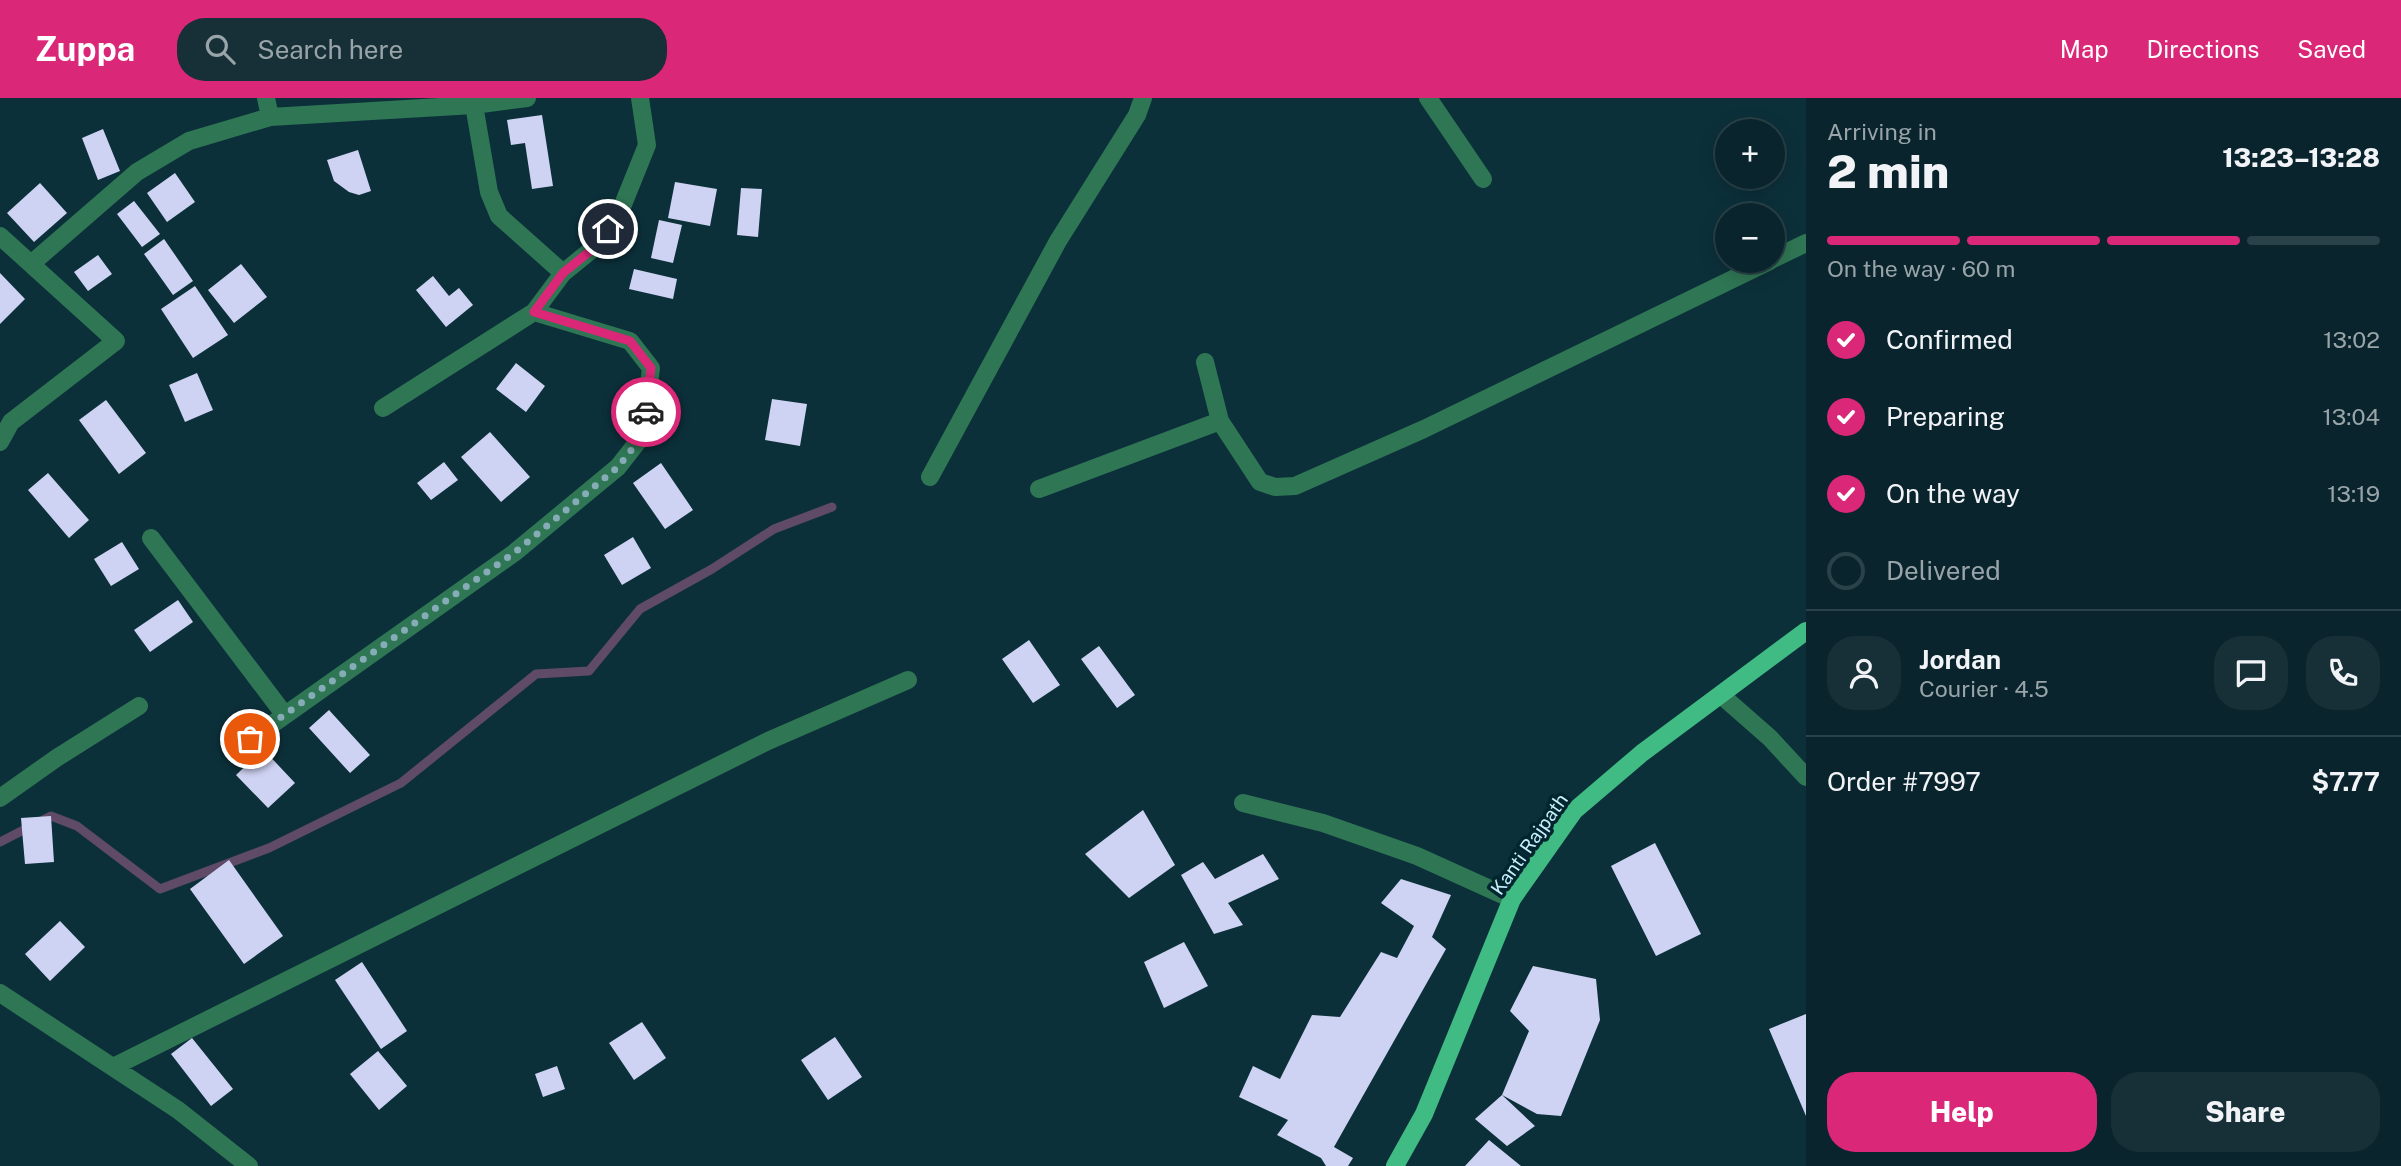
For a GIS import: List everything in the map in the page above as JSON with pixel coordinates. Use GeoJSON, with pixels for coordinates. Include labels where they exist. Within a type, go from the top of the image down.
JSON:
{"type":"FeatureCollection","features":[{"type":"Feature","properties":{"kind":"main road","name":"Kanti Rajpath"},"geometry":{"type":"LineString","coordinates":[[1395,1166],[1424,1114],[1512,899],[1574,811],[1642,753],[1806,631]]}},
{"type":"Feature","properties":{"kind":"street"},"geometry":{"type":"LineString","coordinates":[[266,98],[270,117]]}},
{"type":"Feature","properties":{"kind":"street"},"geometry":{"type":"LineString","coordinates":[[31,264],[136,172],[189,141],[270,117],[474,105],[527,98]]}},
{"type":"Feature","properties":{"kind":"street"},"geometry":{"type":"LineString","coordinates":[[383,408],[534,312],[563,273],[595,247],[620,212],[647,145],[640,98]]}},
{"type":"Feature","properties":{"kind":"street"},"geometry":{"type":"LineString","coordinates":[[930,477],[1058,241],[1137,115],[1143,98]]}},
{"type":"Feature","properties":{"kind":"street"},"geometry":{"type":"LineString","coordinates":[[1428,98],[1483,179]]}},
{"type":"Feature","properties":{"kind":"street"},"geometry":{"type":"LineString","coordinates":[[474,105],[489,192],[499,216],[563,273]]}},
{"type":"Feature","properties":{"kind":"street"},"geometry":{"type":"LineString","coordinates":[[0,236],[116,341],[11,422],[0,442]]}},
{"type":"Feature","properties":{"kind":"street"},"geometry":{"type":"LineString","coordinates":[[1785,253],[1806,243]]}},
{"type":"Feature","properties":{"kind":"street"},"geometry":{"type":"LineString","coordinates":[[1205,362],[1220,421],[1260,482],[1275,486],[1295,486],[1424,429],[1744,273]]}},
{"type":"Feature","properties":{"kind":"street"},"geometry":{"type":"LineString","coordinates":[[233,752],[514,553],[618,467],[643,435],[651,368],[630,341],[534,312]]}},
{"type":"Feature","properties":{"kind":"street"},"geometry":{"type":"LineString","coordinates":[[1039,489],[1220,421]]}},
{"type":"Feature","properties":{"kind":"street"},"geometry":{"type":"LineString","coordinates":[[151,538],[284,714]]}},
{"type":"Feature","properties":{"kind":"street"},"geometry":{"type":"LineString","coordinates":[[113,1067],[768,741],[908,680]]}},
{"type":"Feature","properties":{"kind":"street"},"geometry":{"type":"LineString","coordinates":[[1721,695],[1770,738],[1806,777]]}},
{"type":"Feature","properties":{"kind":"street"},"geometry":{"type":"LineString","coordinates":[[0,799],[58,757],[139,706]]}},
{"type":"Feature","properties":{"kind":"street"},"geometry":{"type":"LineString","coordinates":[[1243,803],[1322,823],[1417,856],[1512,899]]}},
{"type":"Feature","properties":{"kind":"street"},"geometry":{"type":"LineString","coordinates":[[0,993],[178,1110],[249,1166]]}},
{"type":"Feature","properties":{"kind":"building"},"geometry":{"type":"Polygon","coordinates":[[[542,115],[553,186],[532,189],[525,143],[511,145],[507,120],[542,115]]]}},
{"type":"Feature","properties":{"kind":"building"},"geometry":{"type":"Polygon","coordinates":[[[103,129],[120,171],[98,180],[82,138],[103,129]]]}},
{"type":"Feature","properties":{"kind":"building"},"geometry":{"type":"Polygon","coordinates":[[[358,150],[371,191],[359,195],[349,192],[334,181],[327,160],[358,150]]]}},
{"type":"Feature","properties":{"kind":"building"},"geometry":{"type":"Polygon","coordinates":[[[175,173],[195,202],[167,222],[147,193],[175,173]]]}},
{"type":"Feature","properties":{"kind":"building"},"geometry":{"type":"Polygon","coordinates":[[[675,182],[717,189],[710,226],[668,218],[675,182]]]}},
{"type":"Feature","properties":{"kind":"building"},"geometry":{"type":"Polygon","coordinates":[[[40,183],[67,213],[34,242],[7,213],[40,183]]]}},
{"type":"Feature","properties":{"kind":"building"},"geometry":{"type":"Polygon","coordinates":[[[741,188],[762,189],[758,237],[737,235],[741,188]]]}},
{"type":"Feature","properties":{"kind":"building"},"geometry":{"type":"Polygon","coordinates":[[[134,201],[160,234],[142,247],[117,214],[134,201]]]}},
{"type":"Feature","properties":{"kind":"building"},"geometry":{"type":"Polygon","coordinates":[[[659,220],[682,225],[673,263],[651,258],[659,220]]]}},
{"type":"Feature","properties":{"kind":"building"},"geometry":{"type":"Polygon","coordinates":[[[164,239],[193,281],[173,295],[144,254],[164,239]]]}},
{"type":"Feature","properties":{"kind":"building"},"geometry":{"type":"Polygon","coordinates":[[[98,255],[112,274],[88,291],[74,272],[98,255]]]}},
{"type":"Feature","properties":{"kind":"building"},"geometry":{"type":"Polygon","coordinates":[[[241,264],[267,297],[234,323],[208,290],[241,264]]]}},
{"type":"Feature","properties":{"kind":"building"},"geometry":{"type":"Polygon","coordinates":[[[634,269],[677,279],[673,299],[629,289],[634,269]]]}},
{"type":"Feature","properties":{"kind":"building"},"geometry":{"type":"Polygon","coordinates":[[[0,273],[25,299],[0,324],[0,273]]]}},
{"type":"Feature","properties":{"kind":"building"},"geometry":{"type":"Polygon","coordinates":[[[433,276],[449,296],[459,288],[473,305],[446,327],[416,290],[433,276]]]}},
{"type":"Feature","properties":{"kind":"building"},"geometry":{"type":"Polygon","coordinates":[[[195,286],[228,335],[193,358],[161,309],[195,286]]]}},
{"type":"Feature","properties":{"kind":"building"},"geometry":{"type":"Polygon","coordinates":[[[516,363],[545,386],[526,412],[496,389],[516,363]]]}},
{"type":"Feature","properties":{"kind":"building"},"geometry":{"type":"Polygon","coordinates":[[[197,373],[213,410],[185,422],[169,385],[197,373]]]}},
{"type":"Feature","properties":{"kind":"building"},"geometry":{"type":"Polygon","coordinates":[[[772,399],[807,404],[800,446],[765,440],[772,399]]]}},
{"type":"Feature","properties":{"kind":"building"},"geometry":{"type":"Polygon","coordinates":[[[106,400],[146,453],[119,474],[79,420],[106,400]]]}},
{"type":"Feature","properties":{"kind":"building"},"geometry":{"type":"Polygon","coordinates":[[[490,432],[530,477],[501,502],[461,457],[490,432]]]}},
{"type":"Feature","properties":{"kind":"building"},"geometry":{"type":"Polygon","coordinates":[[[444,462],[458,480],[431,500],[417,483],[444,462]]]}},
{"type":"Feature","properties":{"kind":"building"},"geometry":{"type":"Polygon","coordinates":[[[661,463],[693,510],[665,529],[633,483],[661,463]]]}},
{"type":"Feature","properties":{"kind":"building"},"geometry":{"type":"Polygon","coordinates":[[[48,473],[89,520],[69,538],[28,490],[48,473]]]}},
{"type":"Feature","properties":{"kind":"building"},"geometry":{"type":"Polygon","coordinates":[[[633,537],[651,568],[622,585],[604,555],[633,537]]]}},
{"type":"Feature","properties":{"kind":"building"},"geometry":{"type":"Polygon","coordinates":[[[122,542],[139,569],[111,586],[94,559],[122,542]]]}},
{"type":"Feature","properties":{"kind":"building"},"geometry":{"type":"Polygon","coordinates":[[[178,600],[193,622],[150,652],[134,630],[178,600]]]}},
{"type":"Feature","properties":{"kind":"building"},"geometry":{"type":"Polygon","coordinates":[[[1029,640],[1060,685],[1033,703],[1002,659],[1029,640]]]}},
{"type":"Feature","properties":{"kind":"building"},"geometry":{"type":"Polygon","coordinates":[[[1099,646],[1135,695],[1117,708],[1081,659],[1099,646]]]}},
{"type":"Feature","properties":{"kind":"building"},"geometry":{"type":"Polygon","coordinates":[[[329,710],[370,755],[350,773],[309,728],[329,710]]]}},
{"type":"Feature","properties":{"kind":"building"},"geometry":{"type":"Polygon","coordinates":[[[263,749],[295,783],[268,808],[236,775],[263,749]]]}},
{"type":"Feature","properties":{"kind":"building"},"geometry":{"type":"Polygon","coordinates":[[[1143,810],[1175,865],[1129,898],[1085,854],[1143,810]]]}},
{"type":"Feature","properties":{"kind":"building"},"geometry":{"type":"Polygon","coordinates":[[[51,816],[54,862],[25,864],[21,818],[51,816]]]}},
{"type":"Feature","properties":{"kind":"building"},"geometry":{"type":"Polygon","coordinates":[[[1655,843],[1701,934],[1656,956],[1611,866],[1655,843]]]}},
{"type":"Feature","properties":{"kind":"building"},"geometry":{"type":"Polygon","coordinates":[[[1263,854],[1279,879],[1228,903],[1243,925],[1214,934],[1181,875],[1203,862],[1215,879],[1263,854]]]}},
{"type":"Feature","properties":{"kind":"building"},"geometry":{"type":"Polygon","coordinates":[[[229,860],[283,936],[244,964],[190,889],[229,860]]]}},
{"type":"Feature","properties":{"kind":"building"},"geometry":{"type":"Polygon","coordinates":[[[1401,879],[1451,895],[1432,937],[1446,949],[1334,1147],[1353,1158],[1348,1166],[1326,1166],[1321,1158],[1277,1135],[1288,1120],[1239,1097],[1253,1066],[1280,1079],[1312,1015],[1340,1017],[1381,952],[1397,958],[1414,926],[1381,903],[1401,879]]]}},
{"type":"Feature","properties":{"kind":"building"},"geometry":{"type":"Polygon","coordinates":[[[60,921],[85,947],[50,981],[25,954],[60,921]]]}},
{"type":"Feature","properties":{"kind":"building"},"geometry":{"type":"Polygon","coordinates":[[[1184,942],[1208,986],[1164,1008],[1144,962],[1184,942]]]}},
{"type":"Feature","properties":{"kind":"building"},"geometry":{"type":"Polygon","coordinates":[[[362,962],[407,1031],[381,1049],[335,980],[362,962]]]}},
{"type":"Feature","properties":{"kind":"building"},"geometry":{"type":"Polygon","coordinates":[[[1533,966],[1596,979],[1600,1020],[1561,1116],[1537,1114],[1502,1095],[1529,1031],[1510,1011],[1533,966]]]}},
{"type":"Feature","properties":{"kind":"building"},"geometry":{"type":"Polygon","coordinates":[[[1806,1014],[1806,1116],[1769,1029],[1806,1014]]]}},
{"type":"Feature","properties":{"kind":"building"},"geometry":{"type":"Polygon","coordinates":[[[642,1022],[666,1058],[634,1080],[609,1043],[642,1022]]]}},
{"type":"Feature","properties":{"kind":"building"},"geometry":{"type":"Polygon","coordinates":[[[835,1037],[862,1077],[828,1100],[801,1060],[835,1037]]]}},
{"type":"Feature","properties":{"kind":"building"},"geometry":{"type":"Polygon","coordinates":[[[192,1038],[233,1089],[211,1106],[171,1054],[192,1038]]]}},
{"type":"Feature","properties":{"kind":"building"},"geometry":{"type":"Polygon","coordinates":[[[378,1051],[407,1086],[379,1110],[350,1074],[378,1051]]]}},
{"type":"Feature","properties":{"kind":"building"},"geometry":{"type":"Polygon","coordinates":[[[557,1066],[565,1089],[543,1097],[535,1074],[557,1066]]]}},
{"type":"Feature","properties":{"kind":"building"},"geometry":{"type":"Polygon","coordinates":[[[1502,1095],[1535,1126],[1507,1146],[1475,1119],[1502,1095]]]}},
{"type":"Feature","properties":{"kind":"building"},"geometry":{"type":"Polygon","coordinates":[[[1489,1140],[1521,1166],[1465,1166],[1489,1140]]]}},
{"type":"Feature","properties":{"kind":"waterway"},"geometry":{"type":"LineString","coordinates":[[0,842],[51,816],[77,826],[160,889],[269,848],[401,783],[536,674],[589,671],[640,609],[712,569],[774,529],[832,507]]}},
{"type":"Feature","properties":{"kind":"way so far"},"geometry":{"type":"LineString","coordinates":[[250,739],[514,553],[618,467],[643,435],[646,412]]}},
{"type":"Feature","properties":{"kind":"route"},"geometry":{"type":"LineString","coordinates":[[608,229],[595,247],[563,273],[534,312],[630,341],[651,368],[646,412]]}}]}
